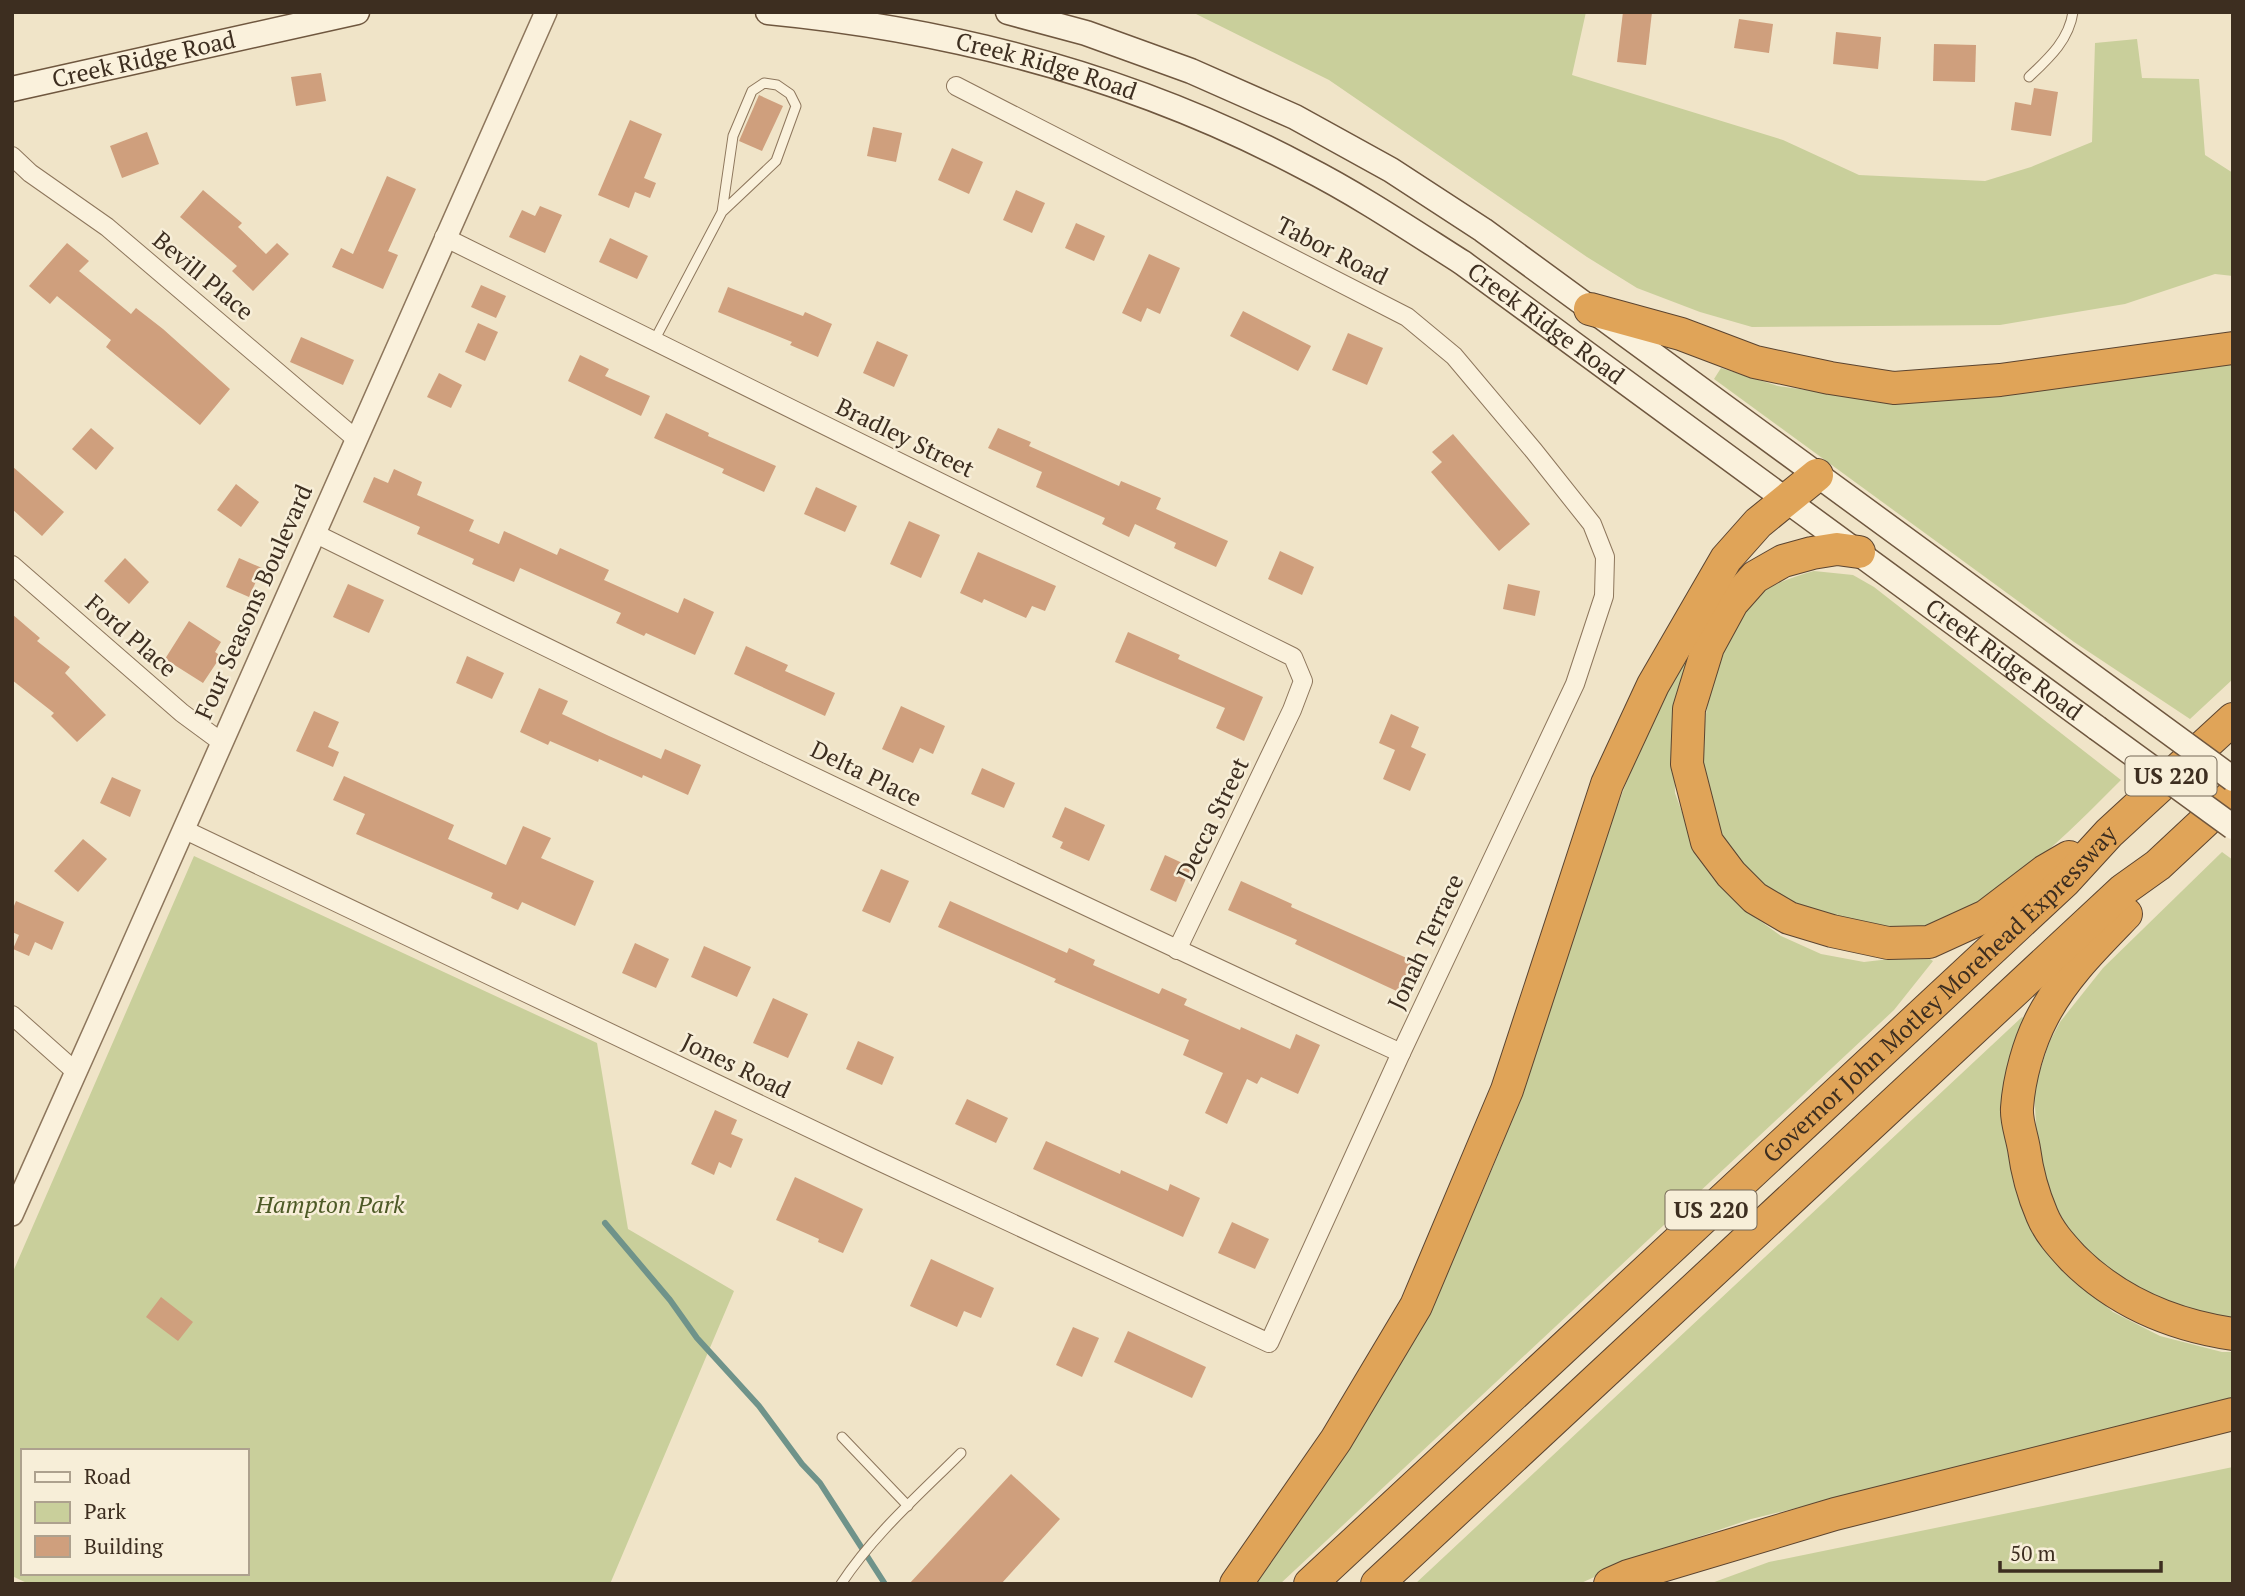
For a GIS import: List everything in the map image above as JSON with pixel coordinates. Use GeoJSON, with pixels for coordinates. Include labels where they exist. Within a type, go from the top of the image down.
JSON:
{"type":"FeatureCollection","features":[{"type":"Feature","properties":{"kind":"highway"},"geometry":{"type":"LineString","coordinates":[[1590,309],[1681,334],[1755,362],[1894,388],[2000,380],[2233,348]]}},
{"type":"Feature","properties":{"kind":"highway"},"geometry":{"type":"LineString","coordinates":[[1236,1584],[1336,1440],[1416,1306],[1507,1090],[1607,784],[1653,685],[1726,559],[1758,523],[1818,475]]}},
{"type":"Feature","properties":{"kind":"highway"},"geometry":{"type":"LineString","coordinates":[[1859,552],[1837,549],[1812,553],[1783,561],[1755,577],[1732,603],[1708,647],[1689,709],[1687,764],[1707,842],[1731,874],[1755,898],[1789,918],[1832,932],[1888,943],[1929,942],[1986,916],[2045,871],[2109,833]]}},
{"type":"Feature","properties":{"kind":"highway","name":"Governor John Motley Morehead Expressway"},"geometry":{"type":"LineString","coordinates":[[1310,1584],[2065,881],[2109,833],[2233,719]]}},
{"type":"Feature","properties":{"kind":"highway","name":"Governor John Motley Morehead Expressway"},"geometry":{"type":"LineString","coordinates":[[1377,1584],[2123,890],[2158,865],[2233,795]]}},
{"type":"Feature","properties":{"kind":"highway"},"geometry":{"type":"LineString","coordinates":[[2158,865],[2139,900],[2071,971],[2042,1017],[2026,1061],[2017,1109],[2028,1176],[2043,1217],[2060,1244],[2087,1272],[2115,1294],[2151,1312],[2185,1324],[2233,1334]]}},
{"type":"Feature","properties":{"kind":"highway"},"geometry":{"type":"LineString","coordinates":[[1611,1584],[1628,1576],[1835,1514],[2233,1414]]}},
{"type":"Feature","properties":{"kind":"main road","name":"Creek Ridge Road"},"geometry":{"type":"LineString","coordinates":[[12,89],[357,12]]}},
{"type":"Feature","properties":{"kind":"main road","name":"Creek Ridge Road"},"geometry":{"type":"LineString","coordinates":[[768,12],[931,34],[1029,57],[1110,82],[1205,120],[1304,167],[1463,263],[2233,827]]}},
{"type":"Feature","properties":{"kind":"main road","name":"Creek Ridge Road"},"geometry":{"type":"LineString","coordinates":[[1008,12],[1086,33],[1191,71],[1295,117],[1391,170],[1483,230],[2233,779]]}},
{"type":"Feature","properties":{"kind":"street","name":"Four Seasons Boulevard"},"geometry":{"type":"LineString","coordinates":[[12,1214],[185,830],[220,741],[546,12]]}},
{"type":"Feature","properties":{"kind":"street","name":"Tabor Road"},"geometry":{"type":"LineString","coordinates":[[956,86],[1407,317],[1454,356],[1534,451],[1592,524],[1605,557]]}},
{"type":"Feature","properties":{"kind":"street","name":"Bevill Place"},"geometry":{"type":"LineString","coordinates":[[12,156],[30,173],[118,236],[356,439]]}},
{"type":"Feature","properties":{"kind":"street","name":"Bradley Street"},"geometry":{"type":"LineString","coordinates":[[444,237],[1293,657],[1303,681],[1292,710]]}},
{"type":"Feature","properties":{"kind":"street","name":"Delta Place"},"geometry":{"type":"LineString","coordinates":[[314,533],[1177,950],[1401,1053]]}},
{"type":"Feature","properties":{"kind":"street","name":"Jonah Terrace"},"geometry":{"type":"LineString","coordinates":[[1269,1343],[1574,684],[1604,596],[1605,557]]}},
{"type":"Feature","properties":{"kind":"street","name":"Ford Place"},"geometry":{"type":"LineString","coordinates":[[12,565],[181,713],[220,741]]}},
{"type":"Feature","properties":{"kind":"street","name":"Decca Street"},"geometry":{"type":"LineString","coordinates":[[1177,950],[1292,710]]}},
{"type":"Feature","properties":{"kind":"street","name":"Jones Road"},"geometry":{"type":"LineString","coordinates":[[185,830],[872,1158],[1269,1343]]}},
{"type":"Feature","properties":{"kind":"street"},"geometry":{"type":"LineString","coordinates":[[12,1015],[76,1072]]}},
{"type":"Feature","properties":{"kind":"lane"},"geometry":{"type":"LineString","coordinates":[[2029,77],[2054,53],[2068,33],[2073,12]]}},
{"type":"Feature","properties":{"kind":"lane"},"geometry":{"type":"LineString","coordinates":[[654,341],[722,212],[776,161],[796,106],[790,94],[777,85],[764,83],[752,91],[733,136],[722,212]]}},
{"type":"Feature","properties":{"kind":"lane"},"geometry":{"type":"LineString","coordinates":[[842,1437],[908,1506]]}},
{"type":"Feature","properties":{"kind":"lane"},"geometry":{"type":"LineString","coordinates":[[841,1584],[858,1558],[961,1453]]}},
{"type":"Feature","properties":{"kind":"green space"},"geometry":{"type":"Polygon","coordinates":[[[1192,12],[1586,12],[1572,75],[1783,140],[1859,175],[1985,181],[2031,167],[2092,142],[2095,43],[2137,39],[2142,78],[2199,79],[2205,155],[2233,173],[2233,276],[2215,274],[2125,304],[2000,325],[1752,327],[1700,312],[1637,288],[1587,257],[1329,80],[1192,12]]]}},
{"type":"Feature","properties":{"kind":"green space"},"geometry":{"type":"Polygon","coordinates":[[[2233,357],[2233,679],[2190,719],[2074,642],[1714,379],[1721,368],[1778,386],[1856,397],[2233,357]]]}},
{"type":"Feature","properties":{"kind":"green space"},"geometry":{"type":"Polygon","coordinates":[[[1814,571],[1853,575],[1874,587],[2121,780],[2030,866],[1977,905],[1950,919],[1924,928],[1897,931],[1827,922],[1809,917],[1752,878],[1735,858],[1713,814],[1707,790],[1703,740],[1711,690],[1726,643],[1738,620],[1759,594],[1782,582],[1814,571]]]}},
{"type":"Feature","properties":{"kind":"green space"},"geometry":{"type":"Polygon","coordinates":[[[1709,614],[1674,746],[1675,793],[1690,834],[1712,877],[1744,909],[1781,936],[1821,954],[1864,962],[1924,955],[1933,961],[1894,1010],[1280,1584],[1256,1584],[1367,1415],[1433,1296],[1463,1235],[1531,1067],[1603,846],[1636,759],[1709,614]]]}},
{"type":"Feature","properties":{"kind":"green space"},"geometry":{"type":"Polygon","coordinates":[[[2222,852],[2233,860],[2233,1320],[2158,1302],[2110,1275],[2075,1240],[2051,1198],[2037,1141],[2034,1089],[2049,1043],[2060,1022],[2103,968],[2222,852]]]}},
{"type":"Feature","properties":{"kind":"green space","name":"Hampton Park"},"geometry":{"type":"Polygon","coordinates":[[[194,856],[597,1043],[628,1229],[734,1291],[610,1584],[29,1584],[12,1576],[12,1274],[194,856]]]}},
{"type":"Feature","properties":{"kind":"green space"},"geometry":{"type":"Polygon","coordinates":[[[2022,1017],[2029,1022],[2004,1108],[2008,1156],[2023,1204],[2074,1279],[2113,1312],[2160,1336],[2222,1352],[2233,1352],[2233,1402],[1751,1519],[1636,1558],[1579,1584],[1415,1584],[2022,1017]]]}},
{"type":"Feature","properties":{"kind":"green space"},"geometry":{"type":"Polygon","coordinates":[[[2233,1467],[2233,1584],[1709,1584],[1769,1562],[2233,1467]]]}},
{"type":"Feature","properties":{"kind":"building"},"geometry":{"type":"Polygon","coordinates":[[[1623,12],[1652,12],[1646,65],[1617,62],[1623,12]]]}},
{"type":"Feature","properties":{"kind":"building"},"geometry":{"type":"Polygon","coordinates":[[[1739,19],[1773,24],[1769,53],[1734,48],[1739,19]]]}},
{"type":"Feature","properties":{"kind":"building"},"geometry":{"type":"Polygon","coordinates":[[[1836,32],[1881,37],[1878,69],[1833,64],[1836,32]]]}},
{"type":"Feature","properties":{"kind":"building"},"geometry":{"type":"Polygon","coordinates":[[[1934,44],[1976,45],[1975,82],[1933,81],[1934,44]]]}},
{"type":"Feature","properties":{"kind":"building"},"geometry":{"type":"Polygon","coordinates":[[[321,73],[326,101],[296,106],[291,77],[321,73]]]}},
{"type":"Feature","properties":{"kind":"building"},"geometry":{"type":"Polygon","coordinates":[[[2034,88],[2058,92],[2051,136],[2011,130],[2015,102],[2031,105],[2034,88]]]}},
{"type":"Feature","properties":{"kind":"building"},"geometry":{"type":"Polygon","coordinates":[[[759,95],[783,106],[762,151],[739,141],[759,95]]]}},
{"type":"Feature","properties":{"kind":"building"},"geometry":{"type":"Polygon","coordinates":[[[630,120],[662,134],[644,178],[656,183],[650,198],[635,192],[629,208],[598,195],[630,120]]]}},
{"type":"Feature","properties":{"kind":"building"},"geometry":{"type":"Polygon","coordinates":[[[873,127],[902,133],[896,162],[867,156],[873,127]]]}},
{"type":"Feature","properties":{"kind":"building"},"geometry":{"type":"Polygon","coordinates":[[[147,132],[159,164],[122,178],[110,146],[147,132]]]}},
{"type":"Feature","properties":{"kind":"building"},"geometry":{"type":"Polygon","coordinates":[[[952,148],[983,162],[969,194],[938,180],[952,148]]]}},
{"type":"Feature","properties":{"kind":"building"},"geometry":{"type":"Polygon","coordinates":[[[387,176],[416,189],[388,251],[398,255],[383,289],[332,267],[341,248],[353,254],[387,176]]]}},
{"type":"Feature","properties":{"kind":"building"},"geometry":{"type":"Polygon","coordinates":[[[203,190],[242,223],[238,227],[266,254],[277,243],[289,254],[253,291],[232,271],[237,266],[180,217],[203,190]]]}},
{"type":"Feature","properties":{"kind":"building"},"geometry":{"type":"Polygon","coordinates":[[[1016,190],[1045,203],[1032,233],[1003,220],[1016,190]]]}},
{"type":"Feature","properties":{"kind":"building"},"geometry":{"type":"Polygon","coordinates":[[[540,206],[562,215],[545,253],[509,237],[522,210],[535,216],[540,206]]]}},
{"type":"Feature","properties":{"kind":"building"},"geometry":{"type":"Polygon","coordinates":[[[1076,223],[1105,236],[1094,261],[1065,248],[1076,223]]]}},
{"type":"Feature","properties":{"kind":"building"},"geometry":{"type":"Polygon","coordinates":[[[610,238],[648,256],[637,279],[599,262],[610,238]]]}},
{"type":"Feature","properties":{"kind":"building"},"geometry":{"type":"Polygon","coordinates":[[[67,243],[89,261],[79,271],[131,314],[136,308],[163,329],[230,389],[200,425],[106,347],[111,340],[57,296],[50,304],[29,286],[67,243]]]}},
{"type":"Feature","properties":{"kind":"building"},"geometry":{"type":"Polygon","coordinates":[[[1149,254],[1180,268],[1160,314],[1147,308],[1141,322],[1122,313],[1149,254]]]}},
{"type":"Feature","properties":{"kind":"building"},"geometry":{"type":"Polygon","coordinates":[[[481,285],[506,296],[496,318],[471,307],[481,285]]]}},
{"type":"Feature","properties":{"kind":"building"},"geometry":{"type":"Polygon","coordinates":[[[728,287],[803,316],[805,312],[832,324],[818,357],[790,345],[792,342],[718,312],[728,287]]]}},
{"type":"Feature","properties":{"kind":"building"},"geometry":{"type":"Polygon","coordinates":[[[1243,311],[1311,346],[1298,371],[1230,336],[1243,311]]]}},
{"type":"Feature","properties":{"kind":"building"},"geometry":{"type":"Polygon","coordinates":[[[478,323],[498,332],[485,361],[465,352],[478,323]]]}},
{"type":"Feature","properties":{"kind":"building"},"geometry":{"type":"Polygon","coordinates":[[[1348,333],[1383,348],[1367,385],[1332,370],[1348,333]]]}},
{"type":"Feature","properties":{"kind":"building"},"geometry":{"type":"Polygon","coordinates":[[[301,337],[354,360],[343,385],[290,362],[301,337]]]}},
{"type":"Feature","properties":{"kind":"building"},"geometry":{"type":"Polygon","coordinates":[[[877,341],[908,355],[894,387],[863,373],[877,341]]]}},
{"type":"Feature","properties":{"kind":"building"},"geometry":{"type":"Polygon","coordinates":[[[580,355],[609,369],[605,376],[650,396],[641,416],[568,381],[580,355]]]}},
{"type":"Feature","properties":{"kind":"building"},"geometry":{"type":"Polygon","coordinates":[[[439,373],[462,385],[451,408],[427,397],[439,373]]]}},
{"type":"Feature","properties":{"kind":"building"},"geometry":{"type":"Polygon","coordinates":[[[666,413],[709,433],[708,436],[776,466],[764,492],[722,473],[724,469],[654,438],[666,413]]]}},
{"type":"Feature","properties":{"kind":"building"},"geometry":{"type":"Polygon","coordinates":[[[91,428],[114,448],[96,470],[72,449],[91,428]]]}},
{"type":"Feature","properties":{"kind":"building"},"geometry":{"type":"Polygon","coordinates":[[[998,428],[1031,442],[1029,446],[1119,486],[1121,481],[1161,498],[1156,509],[1228,541],[1216,567],[1174,548],[1176,543],[1135,524],[1129,537],[1102,524],[1105,518],[1036,487],[1042,472],[988,448],[998,428]]]}},
{"type":"Feature","properties":{"kind":"building"},"geometry":{"type":"Polygon","coordinates":[[[1453,434],[1530,524],[1499,551],[1431,472],[1442,462],[1432,452],[1453,434]]]}},
{"type":"Feature","properties":{"kind":"building"},"geometry":{"type":"Polygon","coordinates":[[[12,466],[64,512],[42,536],[12,509],[12,466]]]}},
{"type":"Feature","properties":{"kind":"building"},"geometry":{"type":"Polygon","coordinates":[[[394,469],[422,482],[417,495],[474,520],[469,531],[499,544],[504,531],[557,555],[560,548],[609,570],[604,580],[678,613],[684,598],[714,612],[695,655],[616,623],[621,613],[520,568],[514,582],[472,564],[474,559],[417,534],[420,527],[363,502],[374,477],[388,483],[394,469]]]}},
{"type":"Feature","properties":{"kind":"building"},"geometry":{"type":"Polygon","coordinates":[[[236,484],[259,502],[241,527],[217,510],[236,484]]]}},
{"type":"Feature","properties":{"kind":"building"},"geometry":{"type":"Polygon","coordinates":[[[816,487],[857,506],[845,532],[804,514],[816,487]]]}},
{"type":"Feature","properties":{"kind":"building"},"geometry":{"type":"Polygon","coordinates":[[[909,521],[940,535],[921,578],[890,564],[909,521]]]}},
{"type":"Feature","properties":{"kind":"building"},"geometry":{"type":"Polygon","coordinates":[[[1280,551],[1314,567],[1302,595],[1268,579],[1280,551]]]}},
{"type":"Feature","properties":{"kind":"building"},"geometry":{"type":"Polygon","coordinates":[[[978,552],[1056,586],[1045,611],[1032,606],[1026,618],[984,599],[982,603],[960,593],[978,552]]]}},
{"type":"Feature","properties":{"kind":"building"},"geometry":{"type":"Polygon","coordinates":[[[125,558],[149,582],[129,604],[104,581],[125,558]]]}},
{"type":"Feature","properties":{"kind":"building"},"geometry":{"type":"Polygon","coordinates":[[[239,558],[262,568],[249,597],[226,587],[239,558]]]}},
{"type":"Feature","properties":{"kind":"building"},"geometry":{"type":"Polygon","coordinates":[[[348,584],[384,600],[369,633],[333,617],[348,584]]]}},
{"type":"Feature","properties":{"kind":"building"},"geometry":{"type":"Polygon","coordinates":[[[1508,584],[1540,591],[1535,616],[1503,609],[1508,584]]]}},
{"type":"Feature","properties":{"kind":"building"},"geometry":{"type":"Polygon","coordinates":[[[12,614],[40,638],[37,641],[70,667],[65,673],[106,715],[77,742],[51,716],[54,713],[12,680],[12,614]]]}},
{"type":"Feature","properties":{"kind":"building"},"geometry":{"type":"Polygon","coordinates":[[[189,621],[221,642],[215,652],[221,656],[203,683],[165,659],[189,621]]]}},
{"type":"Feature","properties":{"kind":"building"},"geometry":{"type":"Polygon","coordinates":[[[1128,632],[1180,655],[1178,659],[1263,697],[1244,741],[1216,728],[1225,708],[1115,662],[1128,632]]]}},
{"type":"Feature","properties":{"kind":"building"},"geometry":{"type":"Polygon","coordinates":[[[746,646],[788,665],[785,671],[835,693],[825,716],[734,674],[746,646]]]}},
{"type":"Feature","properties":{"kind":"building"},"geometry":{"type":"Polygon","coordinates":[[[467,656],[504,673],[492,699],[456,683],[467,656]]]}},
{"type":"Feature","properties":{"kind":"building"},"geometry":{"type":"Polygon","coordinates":[[[539,688],[568,701],[562,714],[661,759],[665,749],[701,765],[688,795],[643,775],[642,778],[599,759],[598,762],[550,741],[548,745],[520,732],[539,688]]]}},
{"type":"Feature","properties":{"kind":"building"},"geometry":{"type":"Polygon","coordinates":[[[901,706],[945,726],[933,754],[920,748],[913,763],[882,749],[901,706]]]}},
{"type":"Feature","properties":{"kind":"building"},"geometry":{"type":"Polygon","coordinates":[[[314,711],[339,722],[328,747],[339,752],[333,767],[296,751],[314,711]]]}},
{"type":"Feature","properties":{"kind":"building"},"geometry":{"type":"Polygon","coordinates":[[[1391,714],[1419,727],[1411,747],[1426,754],[1410,791],[1383,779],[1395,750],[1379,743],[1391,714]]]}},
{"type":"Feature","properties":{"kind":"building"},"geometry":{"type":"Polygon","coordinates":[[[982,768],[1015,783],[1004,808],[971,794],[982,768]]]}},
{"type":"Feature","properties":{"kind":"building"},"geometry":{"type":"Polygon","coordinates":[[[344,776],[454,825],[448,839],[506,865],[523,826],[551,838],[541,858],[594,881],[575,926],[522,902],[518,910],[491,898],[493,893],[356,834],[365,814],[333,800],[344,776]]]}},
{"type":"Feature","properties":{"kind":"building"},"geometry":{"type":"Polygon","coordinates":[[[112,777],[141,790],[130,817],[100,803],[112,777]]]}},
{"type":"Feature","properties":{"kind":"building"},"geometry":{"type":"Polygon","coordinates":[[[1065,807],[1105,825],[1089,861],[1060,848],[1063,842],[1052,837],[1065,807]]]}},
{"type":"Feature","properties":{"kind":"building"},"geometry":{"type":"Polygon","coordinates":[[[83,839],[107,859],[78,892],[54,871],[83,839]]]}},
{"type":"Feature","properties":{"kind":"building"},"geometry":{"type":"Polygon","coordinates":[[[1165,855],[1191,867],[1176,902],[1150,890],[1165,855]]]}},
{"type":"Feature","properties":{"kind":"building"},"geometry":{"type":"Polygon","coordinates":[[[881,869],[909,881],[890,923],[862,911],[881,869]]]}},
{"type":"Feature","properties":{"kind":"building"},"geometry":{"type":"Polygon","coordinates":[[[1241,881],[1292,904],[1291,907],[1418,963],[1403,994],[1295,944],[1297,940],[1228,910],[1241,881]]]}},
{"type":"Feature","properties":{"kind":"building"},"geometry":{"type":"Polygon","coordinates":[[[16,901],[64,922],[52,950],[35,942],[29,956],[13,949],[19,935],[12,932],[12,911],[16,901]]]}},
{"type":"Feature","properties":{"kind":"building"},"geometry":{"type":"Polygon","coordinates":[[[950,901],[1067,953],[1069,948],[1095,960],[1093,965],[1159,994],[1162,988],[1187,999],[1184,1005],[1240,1030],[1241,1027],[1290,1049],[1296,1034],[1320,1045],[1298,1094],[1261,1077],[1257,1084],[1247,1079],[1227,1124],[1205,1113],[1223,1073],[1183,1055],[1189,1040],[1054,982],[1056,979],[938,927],[950,901]]]}},
{"type":"Feature","properties":{"kind":"building"},"geometry":{"type":"Polygon","coordinates":[[[635,943],[669,959],[656,988],[622,973],[635,943]]]}},
{"type":"Feature","properties":{"kind":"building"},"geometry":{"type":"Polygon","coordinates":[[[704,946],[751,967],[737,997],[691,977],[704,946]]]}},
{"type":"Feature","properties":{"kind":"building"},"geometry":{"type":"Polygon","coordinates":[[[773,998],[808,1014],[788,1058],[753,1043],[773,998]]]}},
{"type":"Feature","properties":{"kind":"building"},"geometry":{"type":"Polygon","coordinates":[[[858,1041],[894,1057],[882,1085],[846,1069],[858,1041]]]}},
{"type":"Feature","properties":{"kind":"building"},"geometry":{"type":"Polygon","coordinates":[[[967,1099],[1008,1118],[996,1143],[955,1124],[967,1099]]]}},
{"type":"Feature","properties":{"kind":"building"},"geometry":{"type":"Polygon","coordinates":[[[715,1110],[737,1120],[731,1134],[743,1139],[731,1168],[719,1162],[714,1175],[691,1164],[715,1110]]]}},
{"type":"Feature","properties":{"kind":"building"},"geometry":{"type":"Polygon","coordinates":[[[1046,1141],[1120,1174],[1121,1170],[1168,1191],[1170,1184],[1200,1198],[1183,1237],[1033,1169],[1046,1141]]]}},
{"type":"Feature","properties":{"kind":"building"},"geometry":{"type":"Polygon","coordinates":[[[795,1177],[863,1209],[843,1253],[776,1220],[795,1177]]]}},
{"type":"Feature","properties":{"kind":"building"},"geometry":{"type":"Polygon","coordinates":[[[1232,1222],[1269,1239],[1255,1269],[1218,1253],[1232,1222]]]}},
{"type":"Feature","properties":{"kind":"building"},"geometry":{"type":"Polygon","coordinates":[[[931,1259],[994,1288],[981,1318],[964,1311],[957,1327],[910,1306],[931,1259]]]}},
{"type":"Feature","properties":{"kind":"building"},"geometry":{"type":"Polygon","coordinates":[[[161,1297],[193,1322],[178,1341],[146,1317],[161,1297]]]}},
{"type":"Feature","properties":{"kind":"building"},"geometry":{"type":"Polygon","coordinates":[[[1073,1327],[1099,1338],[1082,1377],[1056,1365],[1073,1327]]]}},
{"type":"Feature","properties":{"kind":"building"},"geometry":{"type":"Polygon","coordinates":[[[1128,1331],[1206,1367],[1192,1398],[1114,1362],[1128,1331]]]}},
{"type":"Feature","properties":{"kind":"building"},"geometry":{"type":"Polygon","coordinates":[[[1011,1474],[1060,1519],[1001,1584],[909,1584],[1011,1474]]]}},
{"type":"Feature","properties":{"kind":"waterway"},"geometry":{"type":"LineString","coordinates":[[605,1223],[670,1300],[697,1338],[759,1406],[802,1464],[820,1483],[885,1584]]}}]}
